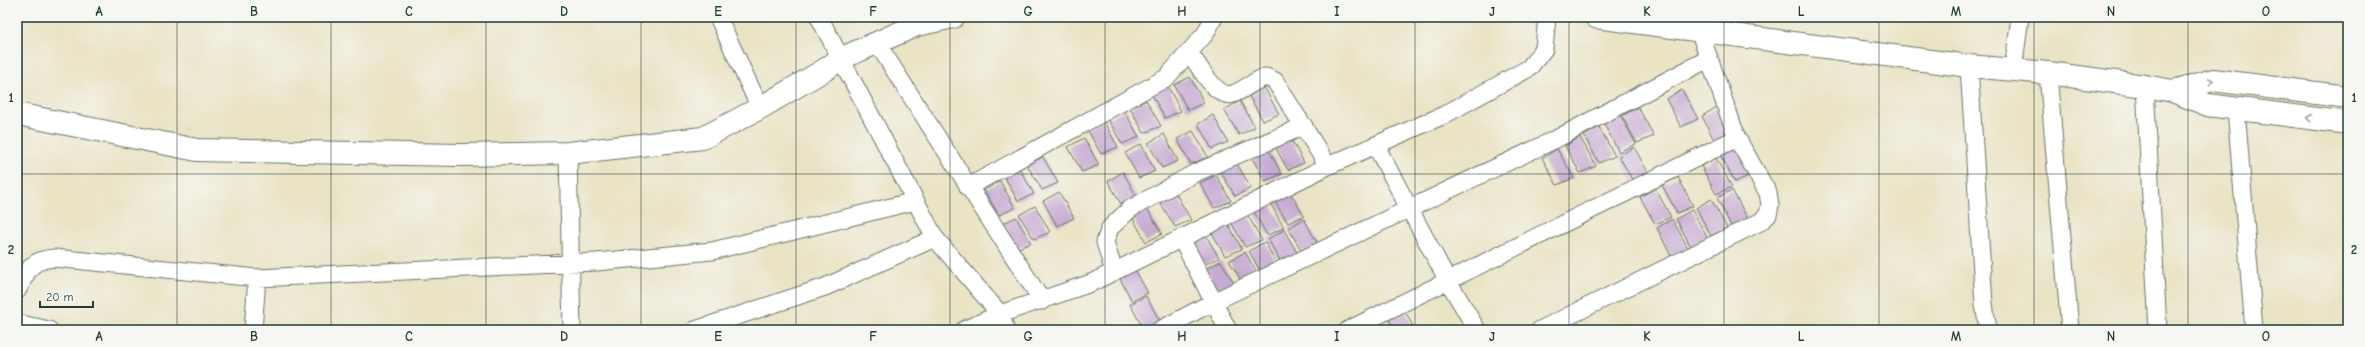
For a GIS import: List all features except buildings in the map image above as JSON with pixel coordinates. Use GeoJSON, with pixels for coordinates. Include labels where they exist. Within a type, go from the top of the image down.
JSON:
{"type":"FeatureCollection","features":[{"type":"Feature","properties":{"kind":"main road"},"geometry":{"type":"LineString","coordinates":[[17,114],[197,150],[461,155],[568,153],[703,138],[760,108],[826,69],[840,58],[877,43],[915,21],[953,17]]}},
{"type":"Feature","properties":{"kind":"main road"},"geometry":{"type":"LineString","coordinates":[[1596,17],[1969,66],[2048,73],[2145,86],[2173,91],[2208,105],[2348,123]]}},
{"type":"Feature","properties":{"kind":"main road"},"geometry":{"type":"LineString","coordinates":[[2173,91],[2213,80],[2348,97]]}},
{"type":"Feature","properties":{"kind":"street"},"geometry":{"type":"LineString","coordinates":[[718,17],[760,108]]}},
{"type":"Feature","properties":{"kind":"street"},"geometry":{"type":"LineString","coordinates":[[819,17],[914,201],[935,238],[1000,314],[1006,330]]}},
{"type":"Feature","properties":{"kind":"street"},"geometry":{"type":"LineString","coordinates":[[968,187],[1166,78],[1205,34],[1214,17]]}},
{"type":"Feature","properties":{"kind":"street"},"geometry":{"type":"LineString","coordinates":[[964,330],[1000,314],[1042,301],[1091,283],[1328,166],[1444,115],[1529,68],[1544,49],[1547,17]]}},
{"type":"Feature","properties":{"kind":"street"},"geometry":{"type":"LineString","coordinates":[[2013,70],[2020,17]]}},
{"type":"Feature","properties":{"kind":"street"},"geometry":{"type":"LineString","coordinates":[[1540,330],[1760,222],[1768,215],[1770,205],[1768,192],[1738,138],[1708,59],[1699,30]]}},
{"type":"Feature","properties":{"kind":"street"},"geometry":{"type":"LineString","coordinates":[[877,43],[1042,301]]}},
{"type":"Feature","properties":{"kind":"street"},"geometry":{"type":"LineString","coordinates":[[1189,52],[1216,90],[1224,95],[1232,94],[1266,77],[1275,81],[1328,166]]}},
{"type":"Feature","properties":{"kind":"street"},"geometry":{"type":"LineString","coordinates":[[1160,330],[1214,302],[1558,138],[1708,59]]}},
{"type":"Feature","properties":{"kind":"street"},"geometry":{"type":"LineString","coordinates":[[1969,66],[1984,304],[1988,330]]}},
{"type":"Feature","properties":{"kind":"street"},"geometry":{"type":"LineString","coordinates":[[2048,73],[2070,330]]}},
{"type":"Feature","properties":{"kind":"street"},"geometry":{"type":"LineString","coordinates":[[2145,86],[2158,330]]}},
{"type":"Feature","properties":{"kind":"street"},"geometry":{"type":"LineString","coordinates":[[2236,109],[2254,330]]}},
{"type":"Feature","properties":{"kind":"street"},"geometry":{"type":"LineString","coordinates":[[1114,272],[1105,242],[1110,228],[1130,209],[1195,173],[1304,126]]}},
{"type":"Feature","properties":{"kind":"street"},"geometry":{"type":"LineString","coordinates":[[1348,330],[1738,138]]}},
{"type":"Feature","properties":{"kind":"street"},"geometry":{"type":"LineString","coordinates":[[1376,146],[1409,209],[1477,330]]}},
{"type":"Feature","properties":{"kind":"street"},"geometry":{"type":"LineString","coordinates":[[568,153],[572,330]]}},
{"type":"Feature","properties":{"kind":"street"},"geometry":{"type":"LineString","coordinates":[[17,291],[32,264],[41,259],[54,258],[257,278],[570,263],[712,251],[914,201]]}},
{"type":"Feature","properties":{"kind":"street"},"geometry":{"type":"LineString","coordinates":[[695,330],[825,287],[935,238]]}},
{"type":"Feature","properties":{"kind":"street"},"geometry":{"type":"LineString","coordinates":[[1181,238],[1228,330]]}},
{"type":"Feature","properties":{"kind":"street"},"geometry":{"type":"LineString","coordinates":[[253,330],[257,278]]}},
{"type":"Feature","properties":{"kind":"street"},"geometry":{"type":"LineString","coordinates":[[17,323],[49,330]]}}]}
